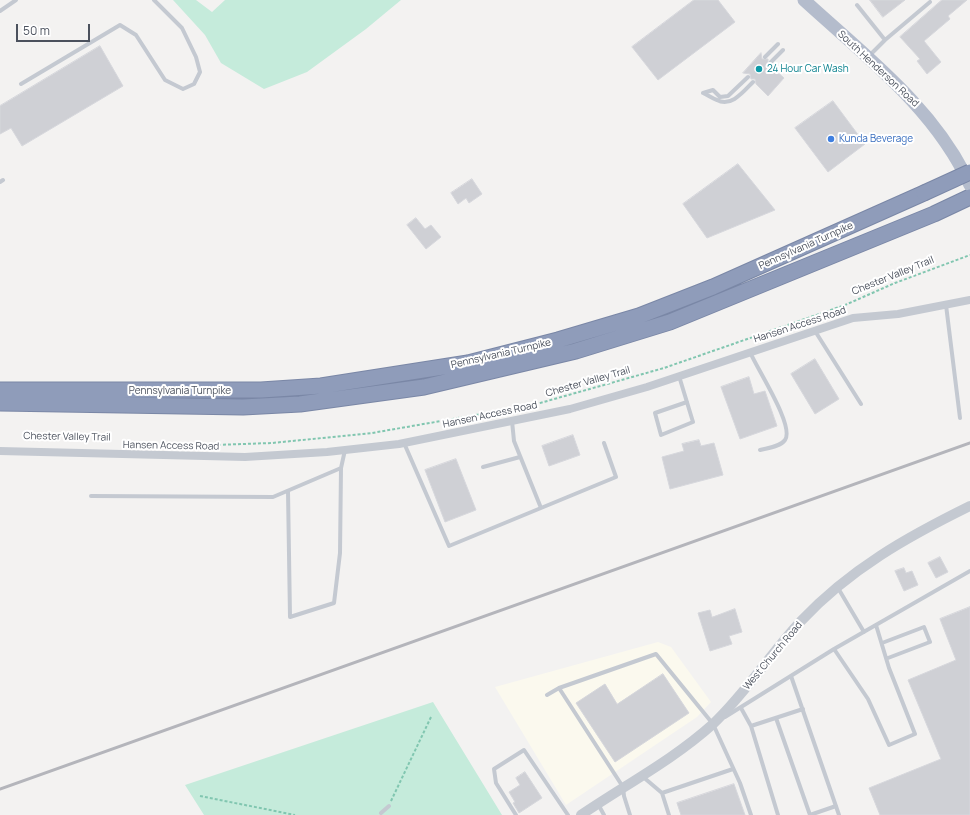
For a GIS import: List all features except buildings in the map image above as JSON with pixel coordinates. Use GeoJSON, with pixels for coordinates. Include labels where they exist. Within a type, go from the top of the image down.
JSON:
{"type":"FeatureCollection","features":[{"type":"Feature","properties":{"kind":"highway","name":"Pennsylvania Turnpike"},"geometry":{"type":"LineString","coordinates":[[0,390],[261,390],[321,386],[468,363],[558,340],[639,316],[713,287],[970,172]]}},
{"type":"Feature","properties":{"kind":"highway","name":"Pennsylvania Turnpike"},"geometry":{"type":"LineString","coordinates":[[0,403],[243,407],[300,404],[424,387],[576,351],[670,322],[934,214],[970,197]]}},
{"type":"Feature","properties":{"kind":"main road","name":"South Henderson Road"},"geometry":{"type":"LineString","coordinates":[[804,0],[903,90],[925,114],[950,147],[970,185]]}},
{"type":"Feature","properties":{"kind":"street","name":"Hansen Access Road"},"geometry":{"type":"LineString","coordinates":[[0,451],[245,457],[345,450],[404,443],[570,409],[647,387],[853,318],[898,314],[970,300]]}},
{"type":"Feature","properties":{"kind":"street","name":"West Church Road"},"geometry":{"type":"LineString","coordinates":[[581,815],[674,754],[713,724],[745,690],[801,622],[837,587],[893,546],[970,506]]}},
{"type":"Feature","properties":{"kind":"lane"},"geometry":{"type":"LineString","coordinates":[[0,11],[16,0]]}},
{"type":"Feature","properties":{"kind":"lane"},"geometry":{"type":"LineString","coordinates":[[21,84],[120,25],[136,35],[165,80],[183,89],[194,84],[200,72],[196,57],[182,28],[154,0]]}},
{"type":"Feature","properties":{"kind":"lane"},"geometry":{"type":"LineString","coordinates":[[868,58],[885,40],[930,2]]}},
{"type":"Feature","properties":{"kind":"lane"},"geometry":{"type":"LineString","coordinates":[[857,5],[885,40]]}},
{"type":"Feature","properties":{"kind":"lane"},"geometry":{"type":"LineString","coordinates":[[765,57],[778,44]]}},
{"type":"Feature","properties":{"kind":"lane"},"geometry":{"type":"LineString","coordinates":[[771,62],[783,50]]}},
{"type":"Feature","properties":{"kind":"lane"},"geometry":{"type":"LineString","coordinates":[[748,77],[728,96],[720,97],[713,90],[703,93],[710,95],[717,101],[728,102],[740,95],[753,82]]}},
{"type":"Feature","properties":{"kind":"lane"},"geometry":{"type":"LineString","coordinates":[[946,305],[960,418]]}},
{"type":"Feature","properties":{"kind":"lane"},"geometry":{"type":"LineString","coordinates":[[815,330],[861,404]]}},
{"type":"Feature","properties":{"kind":"lane"},"geometry":{"type":"LineString","coordinates":[[750,352],[757,368],[781,410],[788,433],[786,439],[781,444],[760,450]]}},
{"type":"Feature","properties":{"kind":"lane"},"geometry":{"type":"LineString","coordinates":[[679,376],[687,402],[693,422],[661,435],[655,414],[687,402]]}},
{"type":"Feature","properties":{"kind":"lane"},"geometry":{"type":"LineString","coordinates":[[512,421],[514,442],[541,508]]}},
{"type":"Feature","properties":{"kind":"lane"},"geometry":{"type":"LineString","coordinates":[[404,443],[449,546],[616,477],[604,443]]}},
{"type":"Feature","properties":{"kind":"lane"},"geometry":{"type":"LineString","coordinates":[[288,491],[290,617],[334,603],[340,553],[341,468],[345,450]]}},
{"type":"Feature","properties":{"kind":"lane"},"geometry":{"type":"LineString","coordinates":[[483,467],[520,457]]}},
{"type":"Feature","properties":{"kind":"lane"},"geometry":{"type":"LineString","coordinates":[[91,496],[273,497],[341,468]]}},
{"type":"Feature","properties":{"kind":"lane"},"geometry":{"type":"LineString","coordinates":[[713,724],[834,649],[970,571]]}},
{"type":"Feature","properties":{"kind":"lane"},"geometry":{"type":"LineString","coordinates":[[837,587],[864,632]]}},
{"type":"Feature","properties":{"kind":"lane"},"geometry":{"type":"LineString","coordinates":[[834,649],[868,699],[889,745],[915,734],[889,668],[888,658],[876,625]]}},
{"type":"Feature","properties":{"kind":"lane"},"geometry":{"type":"LineString","coordinates":[[882,643],[924,627],[930,642],[888,658]]}},
{"type":"Feature","properties":{"kind":"lane"},"geometry":{"type":"LineString","coordinates":[[547,695],[559,688],[656,654],[713,724],[740,783],[751,815]]}},
{"type":"Feature","properties":{"kind":"lane"},"geometry":{"type":"LineString","coordinates":[[791,676],[839,815]]}},
{"type":"Feature","properties":{"kind":"lane"},"geometry":{"type":"LineString","coordinates":[[559,688],[623,787],[624,796],[630,815]]}},
{"type":"Feature","properties":{"kind":"lane"},"geometry":{"type":"LineString","coordinates":[[741,708],[751,726],[778,815]]}},
{"type":"Feature","properties":{"kind":"lane"},"geometry":{"type":"LineString","coordinates":[[751,726],[803,709]]}},
{"type":"Feature","properties":{"kind":"lane"},"geometry":{"type":"LineString","coordinates":[[776,718],[810,815],[836,806]]}},
{"type":"Feature","properties":{"kind":"lane"},"geometry":{"type":"LineString","coordinates":[[516,815],[496,783],[494,769],[524,750],[568,815]]}},
{"type":"Feature","properties":{"kind":"lane"},"geometry":{"type":"LineString","coordinates":[[662,793],[733,770]]}},
{"type":"Feature","properties":{"kind":"lane"},"geometry":{"type":"LineString","coordinates":[[642,776],[662,793],[669,815]]}},
{"type":"Feature","properties":{"kind":"lane"},"geometry":{"type":"LineString","coordinates":[[597,804],[604,815]]}},
{"type":"Feature","properties":{"kind":"lane"},"geometry":{"type":"LineString","coordinates":[[380,814],[389,806]]}},
{"type":"Feature","properties":{"kind":"path","name":"Chester Valley Trail"},"geometry":{"type":"LineString","coordinates":[[178,446],[272,442],[372,432],[533,405],[664,368],[845,305],[895,283],[970,255]]}},
{"type":"Feature","properties":{"kind":"path"},"geometry":{"type":"LineString","coordinates":[[389,806],[431,717]]}},
{"type":"Feature","properties":{"kind":"path"},"geometry":{"type":"LineString","coordinates":[[200,796],[295,815]]}},
{"type":"Feature","properties":{"kind":"shaded area"},"geometry":{"type":"Polygon","coordinates":[[[658,642],[671,647],[711,702],[697,717],[566,805],[495,687],[658,642]]]}},
{"type":"Feature","properties":{"kind":"green space"},"geometry":{"type":"Polygon","coordinates":[[[173,0],[196,0],[212,12],[225,0],[401,0],[366,29],[307,72],[264,89],[221,63],[205,35],[173,0]]]}},
{"type":"Feature","properties":{"kind":"green space"},"geometry":{"type":"Polygon","coordinates":[[[433,702],[502,815],[204,815],[185,785],[433,702]]]}},
{"type":"Feature","properties":{"kind":"railway"},"geometry":{"type":"LineString","coordinates":[[0,789],[970,443]]}},
{"type":"Feature","properties":{"kind":"place","name":"24 Hour Car Wash"},"geometry":{"type":"Point","coordinates":[759,69]}},
{"type":"Feature","properties":{"kind":"place","name":"Kunda Beverage"},"geometry":{"type":"Point","coordinates":[831,139]}}]}
